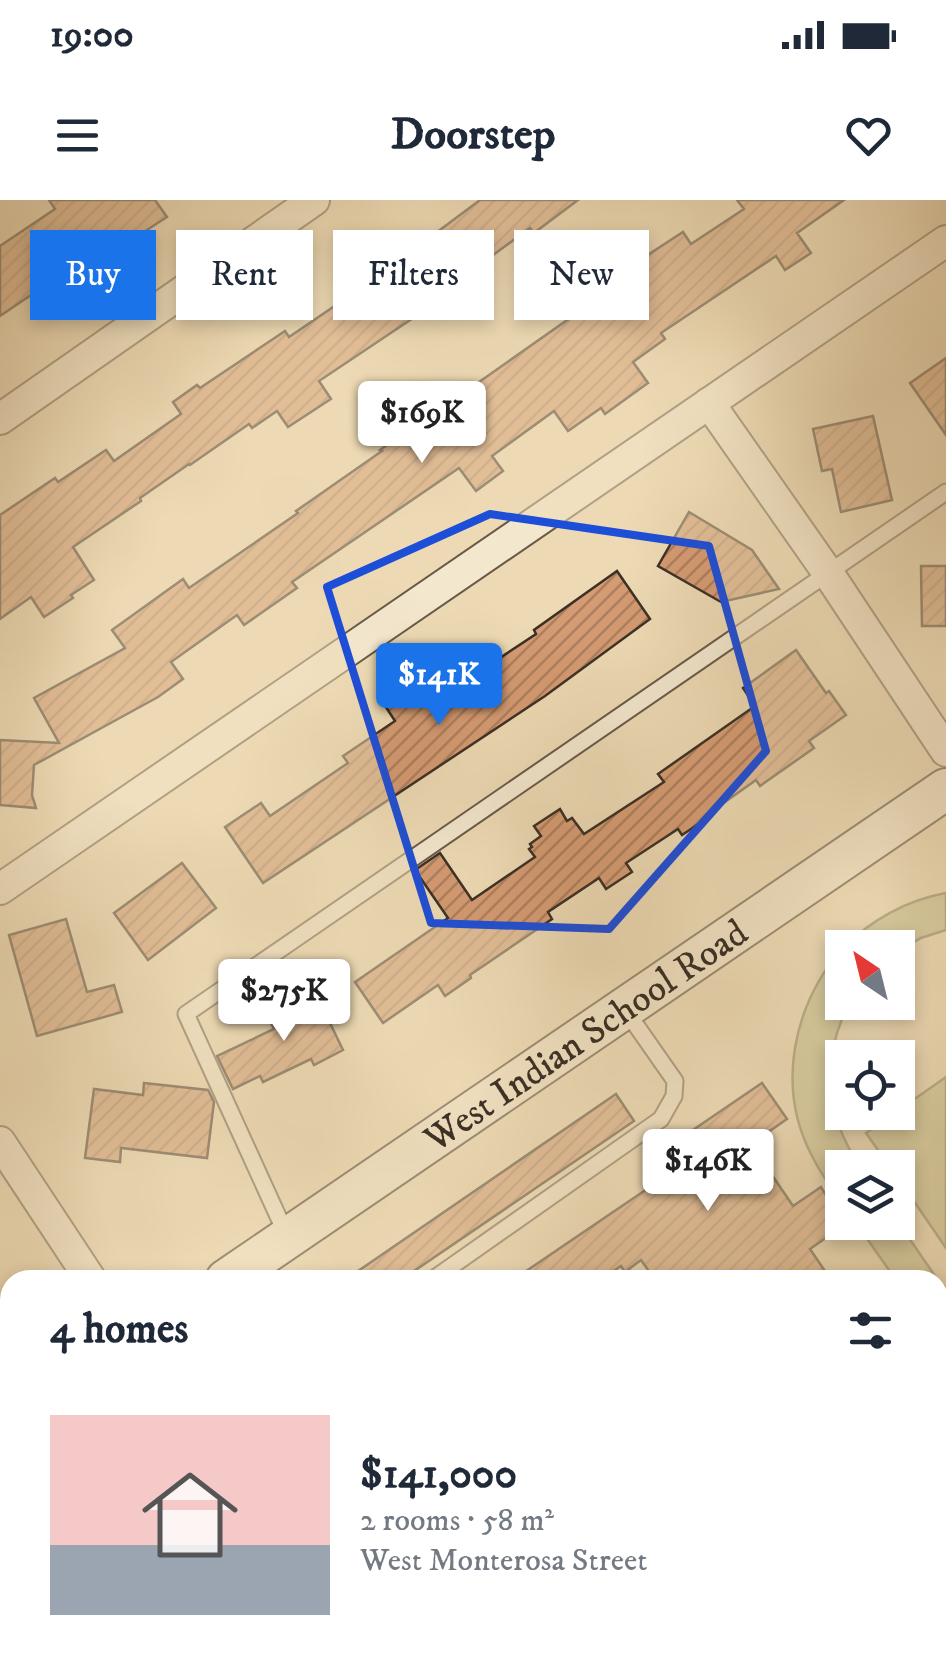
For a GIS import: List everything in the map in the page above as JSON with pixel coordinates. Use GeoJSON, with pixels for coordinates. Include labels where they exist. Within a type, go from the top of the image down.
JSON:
{"type":"FeatureCollection","features":[{"type":"Feature","properties":{"kind":"main road","name":"West Indian School Road"},"geometry":{"type":"LineString","coordinates":[[241,1270],[946,789]]}},
{"type":"Feature","properties":{"kind":"street"},"geometry":{"type":"LineString","coordinates":[[0,419],[314,200]]}},
{"type":"Feature","properties":{"kind":"street"},"geometry":{"type":"LineString","coordinates":[[0,889],[946,241]]}},
{"type":"Feature","properties":{"kind":"street"},"geometry":{"type":"LineString","coordinates":[[709,403],[946,751]]}},
{"type":"Feature","properties":{"kind":"street"},"geometry":{"type":"LineString","coordinates":[[0,1142],[83,1270]]}},
{"type":"Feature","properties":{"kind":"lane"},"geometry":{"type":"LineString","coordinates":[[288,1238],[186,1014],[946,492]]}},
{"type":"Feature","properties":{"kind":"lane"},"geometry":{"type":"LineString","coordinates":[[446,1270],[662,1119],[674,1096],[675,1081],[624,1008]]}},
{"type":"Feature","properties":{"kind":"highlighted area"},"geometry":{"type":"Polygon","coordinates":[[[490,514],[709,546],[766,751],[609,929],[431,923],[327,587],[490,514]]]}},
{"type":"Feature","properties":{"kind":"shaded area"},"geometry":{"type":"Polygon","coordinates":[[[946,893],[946,930],[915,941],[915,930],[864,930],[890,913],[946,893]]]}},
{"type":"Feature","properties":{"kind":"shaded area"},"geometry":{"type":"Polygon","coordinates":[[[825,971],[825,1020],[842,1020],[835,1040],[825,1040],[825,1130],[841,1130],[850,1150],[825,1150],[825,1178],[801,1131],[795,1104],[795,1048],[811,996],[825,971]]]}},
{"type":"Feature","properties":{"kind":"shaded area"},"geometry":{"type":"Polygon","coordinates":[[[946,1077],[946,1248],[915,1203],[915,1150],[878,1150],[866,1133],[915,1130],[915,1099],[946,1077]]]}},
{"type":"Feature","properties":{"kind":"shaded area"},"geometry":{"type":"Polygon","coordinates":[[[868,1240],[910,1240],[931,1270],[889,1270],[868,1240]]]}},
{"type":"Feature","properties":{"kind":"building"},"geometry":{"type":"Polygon","coordinates":[[[49,200],[155,200],[167,217],[147,230],[30,230],[30,296],[0,316],[0,246],[55,209],[49,200]]]}},
{"type":"Feature","properties":{"kind":"building"},"geometry":{"type":"Polygon","coordinates":[[[480,200],[578,200],[538,230],[514,230],[514,240],[494,254],[494,230],[440,230],[480,200]]]}},
{"type":"Feature","properties":{"kind":"building"},"geometry":{"type":"Polygon","coordinates":[[[737,200],[844,200],[797,233],[811,253],[785,270],[776,256],[661,333],[665,339],[633,362],[648,383],[605,414],[601,408],[568,431],[554,411],[492,456],[503,471],[476,491],[459,468],[292,582],[297,588],[244,625],[237,615],[171,662],[183,679],[158,697],[34,765],[32,795],[36,808],[0,805],[0,740],[59,743],[34,698],[125,648],[112,630],[183,579],[189,588],[298,513],[451,398],[452,401],[567,320],[649,320],[649,254],[683,232],[691,244],[744,209],[737,200]]]}},
{"type":"Feature","properties":{"kind":"building"},"geometry":{"type":"Polygon","coordinates":[[[333,307],[333,320],[410,320],[319,381],[331,399],[288,427],[277,411],[252,428],[249,424],[73,547],[94,580],[71,595],[73,598],[44,617],[31,597],[0,619],[0,515],[106,450],[114,461],[181,414],[173,402],[285,331],[289,337],[333,307]]]}},
{"type":"Feature","properties":{"kind":"building"},"geometry":{"type":"Polygon","coordinates":[[[946,358],[946,435],[910,383],[946,358]]]}},
{"type":"Feature","properties":{"kind":"building"},"geometry":{"type":"Polygon","coordinates":[[[873,416],[892,500],[841,512],[832,469],[822,471],[813,429],[873,416]]]}},
{"type":"Feature","properties":{"kind":"building"},"geometry":{"type":"Polygon","coordinates":[[[689,512],[752,550],[779,589],[721,602],[658,566],[689,512]]]}},
{"type":"Feature","properties":{"kind":"building"},"geometry":{"type":"Polygon","coordinates":[[[921,566],[946,566],[946,626],[922,626],[921,566]]]}},
{"type":"Feature","properties":{"kind":"building"},"geometry":{"type":"Polygon","coordinates":[[[617,571],[650,619],[545,696],[263,883],[225,827],[261,803],[270,816],[348,763],[343,756],[395,721],[384,704],[418,681],[432,703],[536,634],[534,630],[617,571]]]}},
{"type":"Feature","properties":{"kind":"building"},"geometry":{"type":"Polygon","coordinates":[[[796,650],[846,715],[809,741],[814,748],[760,786],[756,780],[682,835],[678,829],[626,863],[632,872],[606,889],[599,878],[548,912],[552,919],[445,996],[438,985],[383,1023],[355,982],[448,918],[415,870],[440,853],[472,900],[535,857],[530,844],[541,836],[534,826],[560,809],[567,821],[572,818],[584,834],[664,782],[658,774],[755,706],[743,688],[796,650]]]}},
{"type":"Feature","properties":{"kind":"building"},"geometry":{"type":"Polygon","coordinates":[[[182,863],[216,908],[148,960],[114,913],[182,863]]]}},
{"type":"Feature","properties":{"kind":"building"},"geometry":{"type":"Polygon","coordinates":[[[66,919],[87,992],[114,985],[122,1012],[37,1036],[9,935],[66,919]]]}},
{"type":"Feature","properties":{"kind":"building"},"geometry":{"type":"Polygon","coordinates":[[[316,994],[343,1050],[314,1065],[311,1059],[263,1082],[260,1076],[233,1089],[217,1056],[274,1029],[268,1016],[316,994]]]}},
{"type":"Feature","properties":{"kind":"building"},"geometry":{"type":"Polygon","coordinates":[[[144,1083],[208,1090],[214,1102],[207,1158],[121,1148],[120,1162],[85,1158],[94,1089],[143,1095],[144,1083]]]}},
{"type":"Feature","properties":{"kind":"building"},"geometry":{"type":"Polygon","coordinates":[[[762,1083],[787,1119],[751,1144],[793,1206],[821,1187],[825,1194],[825,1239],[810,1249],[824,1270],[648,1270],[641,1260],[628,1270],[621,1266],[615,1270],[528,1270],[672,1172],[659,1153],[762,1083]]]}},
{"type":"Feature","properties":{"kind":"building"},"geometry":{"type":"Polygon","coordinates":[[[616,1094],[634,1121],[416,1270],[360,1270],[616,1094]]]}}]}
